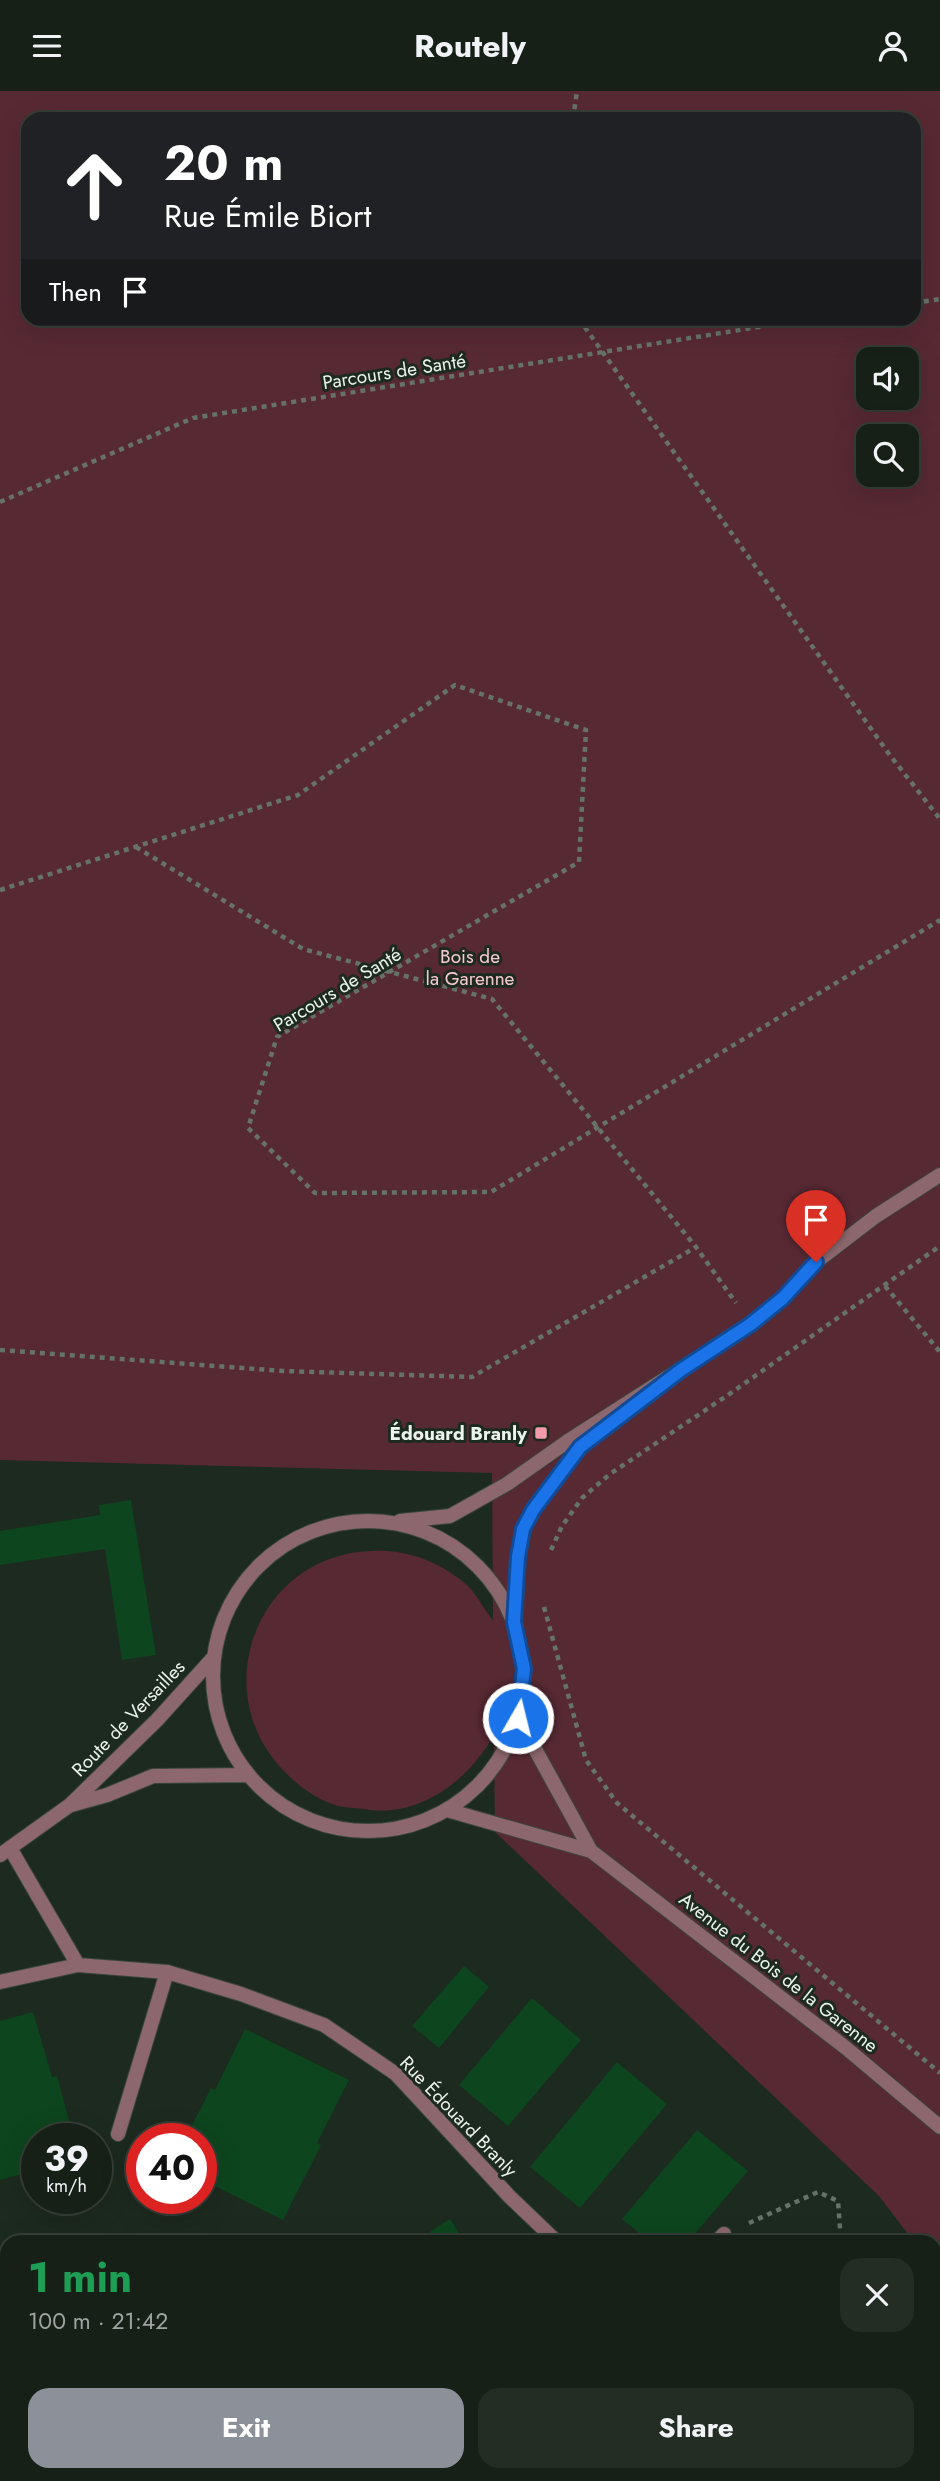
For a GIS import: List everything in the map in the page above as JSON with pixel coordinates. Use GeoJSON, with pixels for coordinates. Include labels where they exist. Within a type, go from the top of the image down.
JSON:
{"type":"FeatureCollection","features":[{"type":"Feature","properties":{"kind":"street"},"geometry":{"type":"LineString","coordinates":[[681,1370],[580,1447],[533,1510],[523,1529],[518,1557],[514,1622],[524,1669],[518,1718],[503,1754],[479,1786],[447,1810],[401,1829],[352,1832],[304,1819],[263,1793],[232,1754],[215,1707],[213,1658],[227,1610],[254,1569],[294,1539],[341,1523],[390,1522],[450,1516],[507,1485],[568,1441],[751,1324],[783,1298],[816,1262],[876,1216],[940,1174]]}},
{"type":"Feature","properties":{"kind":"street"},"geometry":{"type":"LineString","coordinates":[[390,1522],[430,1533],[466,1555],[494,1585],[514,1622]]}},
{"type":"Feature","properties":{"kind":"street","name":"Route de Versailles"},"geometry":{"type":"LineString","coordinates":[[5,1851],[70,1805],[157,1720],[213,1658]]}},
{"type":"Feature","properties":{"kind":"street","name":"Avenue du Bois de la Garenne"},"geometry":{"type":"LineString","coordinates":[[518,1718],[591,1851]]}},
{"type":"Feature","properties":{"kind":"street","name":"Route de Versailles"},"geometry":{"type":"LineString","coordinates":[[70,1805],[107,1795],[153,1776],[247,1775]]}},
{"type":"Feature","properties":{"kind":"street","name":"Avenue du Bois de la Garenne"},"geometry":{"type":"LineString","coordinates":[[447,1810],[591,1851],[846,2048],[940,2127]]}},
{"type":"Feature","properties":{"kind":"street"},"geometry":{"type":"LineString","coordinates":[[5,1851],[78,1965]]}},
{"type":"Feature","properties":{"kind":"street","name":"Rue Édouard Branly"},"geometry":{"type":"LineString","coordinates":[[0,1982],[78,1965],[167,1972],[241,1994],[324,2025],[396,2074],[509,2196],[550,2235]]}},
{"type":"Feature","properties":{"kind":"street"},"geometry":{"type":"LineString","coordinates":[[118,2134],[167,1972]]}},
{"type":"Feature","properties":{"kind":"path"},"geometry":{"type":"LineString","coordinates":[[574,112],[577,91]]}},
{"type":"Feature","properties":{"kind":"path"},"geometry":{"type":"LineString","coordinates":[[921,302],[940,299]]}},
{"type":"Feature","properties":{"kind":"path"},"geometry":{"type":"LineString","coordinates":[[584,326],[889,754],[940,819]]}},
{"type":"Feature","properties":{"kind":"path","name":"Parcours de Santé"},"geometry":{"type":"LineString","coordinates":[[0,502],[193,418],[763,326]]}},
{"type":"Feature","properties":{"kind":"path","name":"Parcours de Santé"},"geometry":{"type":"LineString","coordinates":[[0,890],[298,795],[454,685],[586,730],[579,862],[277,1037],[248,1129],[315,1193],[491,1192],[940,920]]}},
{"type":"Feature","properties":{"kind":"path"},"geometry":{"type":"LineString","coordinates":[[136,847],[303,949],[492,999],[696,1247],[751,1324]]}},
{"type":"Feature","properties":{"kind":"path"},"geometry":{"type":"LineString","coordinates":[[549,1559],[551,1546],[582,1498],[610,1474],[940,1246]]}},
{"type":"Feature","properties":{"kind":"path"},"geometry":{"type":"LineString","coordinates":[[0,1350],[283,1371],[472,1377],[696,1247]]}},
{"type":"Feature","properties":{"kind":"path"},"geometry":{"type":"LineString","coordinates":[[884,1286],[940,1352]]}},
{"type":"Feature","properties":{"kind":"path"},"geometry":{"type":"LineString","coordinates":[[542,1599],[586,1760],[617,1803],[940,2073]]}},
{"type":"Feature","properties":{"kind":"path"},"geometry":{"type":"LineString","coordinates":[[726,2235],[818,2192],[838,2201],[840,2235]]}},
{"type":"Feature","properties":{"kind":"green space","name":"Bois de la Garenne"},"geometry":{"type":"Polygon","coordinates":[[[0,91],[940,91],[940,2235],[909,2235],[879,2196],[495,1832],[494,1735],[472,1766],[443,1791],[408,1807],[390,1810],[338,1806],[316,1797],[285,1772],[261,1740],[249,1704],[247,1668],[255,1633],[273,1602],[298,1576],[331,1558],[384,1551],[423,1559],[447,1570],[468,1586],[493,1620],[492,1473],[0,1460],[0,91]]]}},
{"type":"Feature","properties":{"kind":"building"},"geometry":{"type":"Polygon","coordinates":[[[131,1500],[156,1655],[122,1660],[105,1549],[0,1565],[0,1531],[100,1515],[99,1505],[131,1500]]]}},
{"type":"Feature","properties":{"kind":"building"},"geometry":{"type":"Polygon","coordinates":[[[464,1966],[489,1987],[439,2048],[412,2026],[464,1966]]]}},
{"type":"Feature","properties":{"kind":"building"},"geometry":{"type":"Polygon","coordinates":[[[532,1998],[581,2040],[508,2126],[459,2085],[532,1998]]]}},
{"type":"Feature","properties":{"kind":"building"},"geometry":{"type":"Polygon","coordinates":[[[33,2012],[52,2077],[57,2076],[70,2123],[21,2123],[21,2174],[0,2180],[0,2021],[33,2012]]]}},
{"type":"Feature","properties":{"kind":"building"},"geometry":{"type":"Polygon","coordinates":[[[245,2029],[349,2080],[317,2143],[321,2145],[283,2220],[217,2187],[217,2123],[193,2123],[211,2088],[215,2090],[245,2029]]]}},
{"type":"Feature","properties":{"kind":"building"},"geometry":{"type":"Polygon","coordinates":[[[617,2062],[667,2104],[580,2208],[530,2167],[617,2062]]]}},
{"type":"Feature","properties":{"kind":"building"},"geometry":{"type":"Polygon","coordinates":[[[697,2130],[748,2171],[694,2235],[641,2235],[622,2219],[697,2130]]]}},
{"type":"Feature","properties":{"kind":"building"},"geometry":{"type":"Polygon","coordinates":[[[450,2219],[460,2235],[425,2235],[450,2219]]]}},
{"type":"Feature","properties":{"kind":"place","name":"Édouard Branly"},"geometry":{"type":"Point","coordinates":[541,1433]}},
{"type":"Feature","properties":{"kind":"route"},"geometry":{"type":"LineString","coordinates":[[518,1718],[524,1669],[514,1622],[518,1557],[523,1529],[533,1510],[580,1447],[681,1370],[751,1324],[783,1298],[816,1262]]}}]}
